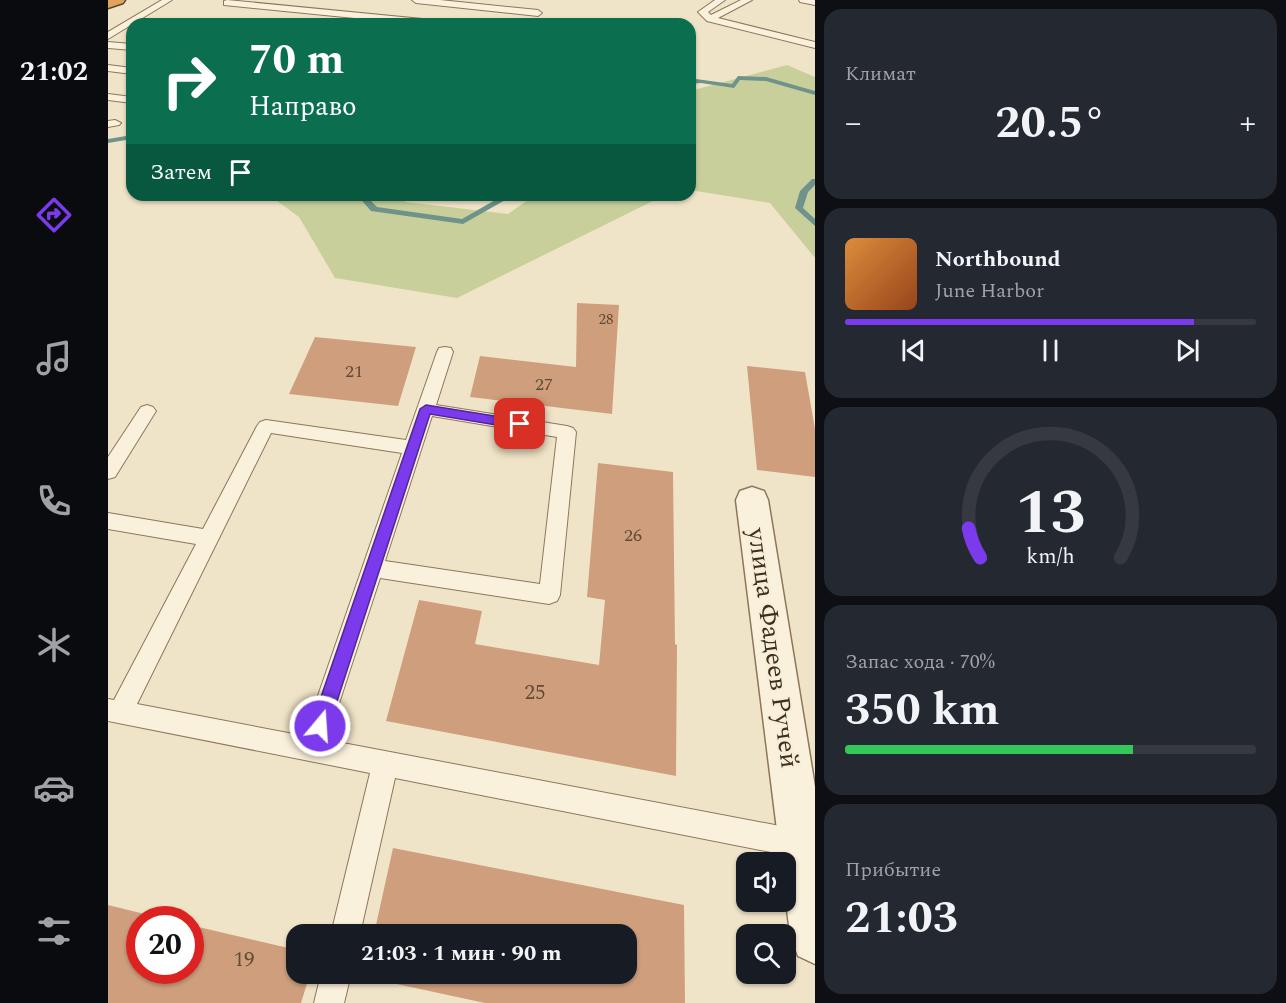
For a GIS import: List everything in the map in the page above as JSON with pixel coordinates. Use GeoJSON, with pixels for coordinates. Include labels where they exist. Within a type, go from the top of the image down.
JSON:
{"type":"FeatureCollection","features":[{"type":"Feature","properties":{"kind":"highway"},"geometry":{"type":"LineString","coordinates":[[108,4],[118,0]]}},
{"type":"Feature","properties":{"kind":"street","name":"улица Фадеев Ручей"},"geometry":{"type":"LineString","coordinates":[[752,500],[815,939]]}},
{"type":"Feature","properties":{"kind":"lane"},"geometry":{"type":"LineString","coordinates":[[138,18],[168,0]]}},
{"type":"Feature","properties":{"kind":"lane"},"geometry":{"type":"LineString","coordinates":[[308,18],[329,0]]}},
{"type":"Feature","properties":{"kind":"lane"},"geometry":{"type":"LineString","coordinates":[[416,0],[538,13]]}},
{"type":"Feature","properties":{"kind":"lane"},"geometry":{"type":"LineString","coordinates":[[721,0],[702,12],[710,20],[815,45]]}},
{"type":"Feature","properties":{"kind":"lane"},"geometry":{"type":"LineString","coordinates":[[710,20],[747,0]]}},
{"type":"Feature","properties":{"kind":"lane"},"geometry":{"type":"LineString","coordinates":[[803,0],[815,3]]}},
{"type":"Feature","properties":{"kind":"lane"},"geometry":{"type":"LineString","coordinates":[[227,3],[385,18]]}},
{"type":"Feature","properties":{"kind":"lane"},"geometry":{"type":"LineString","coordinates":[[108,36],[126,25]]}},
{"type":"Feature","properties":{"kind":"lane"},"geometry":{"type":"LineString","coordinates":[[108,45],[126,46]]}},
{"type":"Feature","properties":{"kind":"lane"},"geometry":{"type":"LineString","coordinates":[[108,68],[126,70]]}},
{"type":"Feature","properties":{"kind":"lane"},"geometry":{"type":"LineString","coordinates":[[108,97],[126,99]]}},
{"type":"Feature","properties":{"kind":"lane"},"geometry":{"type":"LineString","coordinates":[[312,749],[445,352]]}},
{"type":"Feature","properties":{"kind":"lane"},"geometry":{"type":"LineString","coordinates":[[373,568],[549,594],[567,432],[426,409]]}},
{"type":"Feature","properties":{"kind":"lane"},"geometry":{"type":"LineString","coordinates":[[108,472],[147,411]]}},
{"type":"Feature","properties":{"kind":"lane"},"geometry":{"type":"LineString","coordinates":[[413,448],[266,426],[209,537],[114,711],[801,844]]}},
{"type":"Feature","properties":{"kind":"lane"},"geometry":{"type":"LineString","coordinates":[[108,521],[209,537]]}},
{"type":"Feature","properties":{"kind":"lane"},"geometry":{"type":"LineString","coordinates":[[347,924],[385,764]]}},
{"type":"Feature","properties":{"kind":"lane"},"geometry":{"type":"LineString","coordinates":[[329,1003],[334,984]]}},
{"type":"Feature","properties":{"kind":"green space"},"geometry":{"type":"Polygon","coordinates":[[[787,65],[815,77],[815,258],[770,203],[696,191],[696,89],[787,65]]]}},
{"type":"Feature","properties":{"kind":"green space"},"geometry":{"type":"Polygon","coordinates":[[[277,201],[405,201],[508,214],[526,201],[653,201],[457,298],[335,278],[299,217],[277,201]]]}},
{"type":"Feature","properties":{"kind":"building"},"geometry":{"type":"Polygon","coordinates":[[[577,303],[619,305],[612,414],[470,397],[480,356],[576,367],[577,303]]]}},
{"type":"Feature","properties":{"kind":"building"},"geometry":{"type":"Polygon","coordinates":[[[315,337],[416,347],[398,406],[289,394],[315,337]]]}},
{"type":"Feature","properties":{"kind":"building"},"geometry":{"type":"Polygon","coordinates":[[[747,366],[805,372],[815,429],[815,477],[757,470],[747,366]]]}},
{"type":"Feature","properties":{"kind":"building"},"geometry":{"type":"Polygon","coordinates":[[[598,463],[673,472],[675,644],[677,645],[676,776],[386,721],[419,600],[482,611],[475,644],[599,665],[605,600],[587,597],[598,463]]]}},
{"type":"Feature","properties":{"kind":"building"},"geometry":{"type":"Polygon","coordinates":[[[393,848],[684,905],[685,1003],[485,1003],[397,984],[637,984],[637,924],[376,924],[393,848]]]}},
{"type":"Feature","properties":{"kind":"building"},"geometry":{"type":"Polygon","coordinates":[[[108,905],[126,909],[126,984],[204,984],[204,928],[286,947],[286,984],[307,984],[301,1003],[108,1003],[108,905]]]}},
{"type":"Feature","properties":{"kind":"waterway"},"geometry":{"type":"LineString","coordinates":[[696,81],[734,86],[738,78],[766,79],[815,93]]}},
{"type":"Feature","properties":{"kind":"waterway"},"geometry":{"type":"LineString","coordinates":[[108,141],[126,138]]}},
{"type":"Feature","properties":{"kind":"waterway"},"geometry":{"type":"LineString","coordinates":[[815,181],[804,191],[799,208],[815,224]]}},
{"type":"Feature","properties":{"kind":"waterway"},"geometry":{"type":"LineString","coordinates":[[367,201],[374,209],[463,222],[500,201]]}},
{"type":"Feature","properties":{"kind":"route"},"geometry":{"type":"LineString","coordinates":[[320,726],[426,409],[520,424]]}}]}
